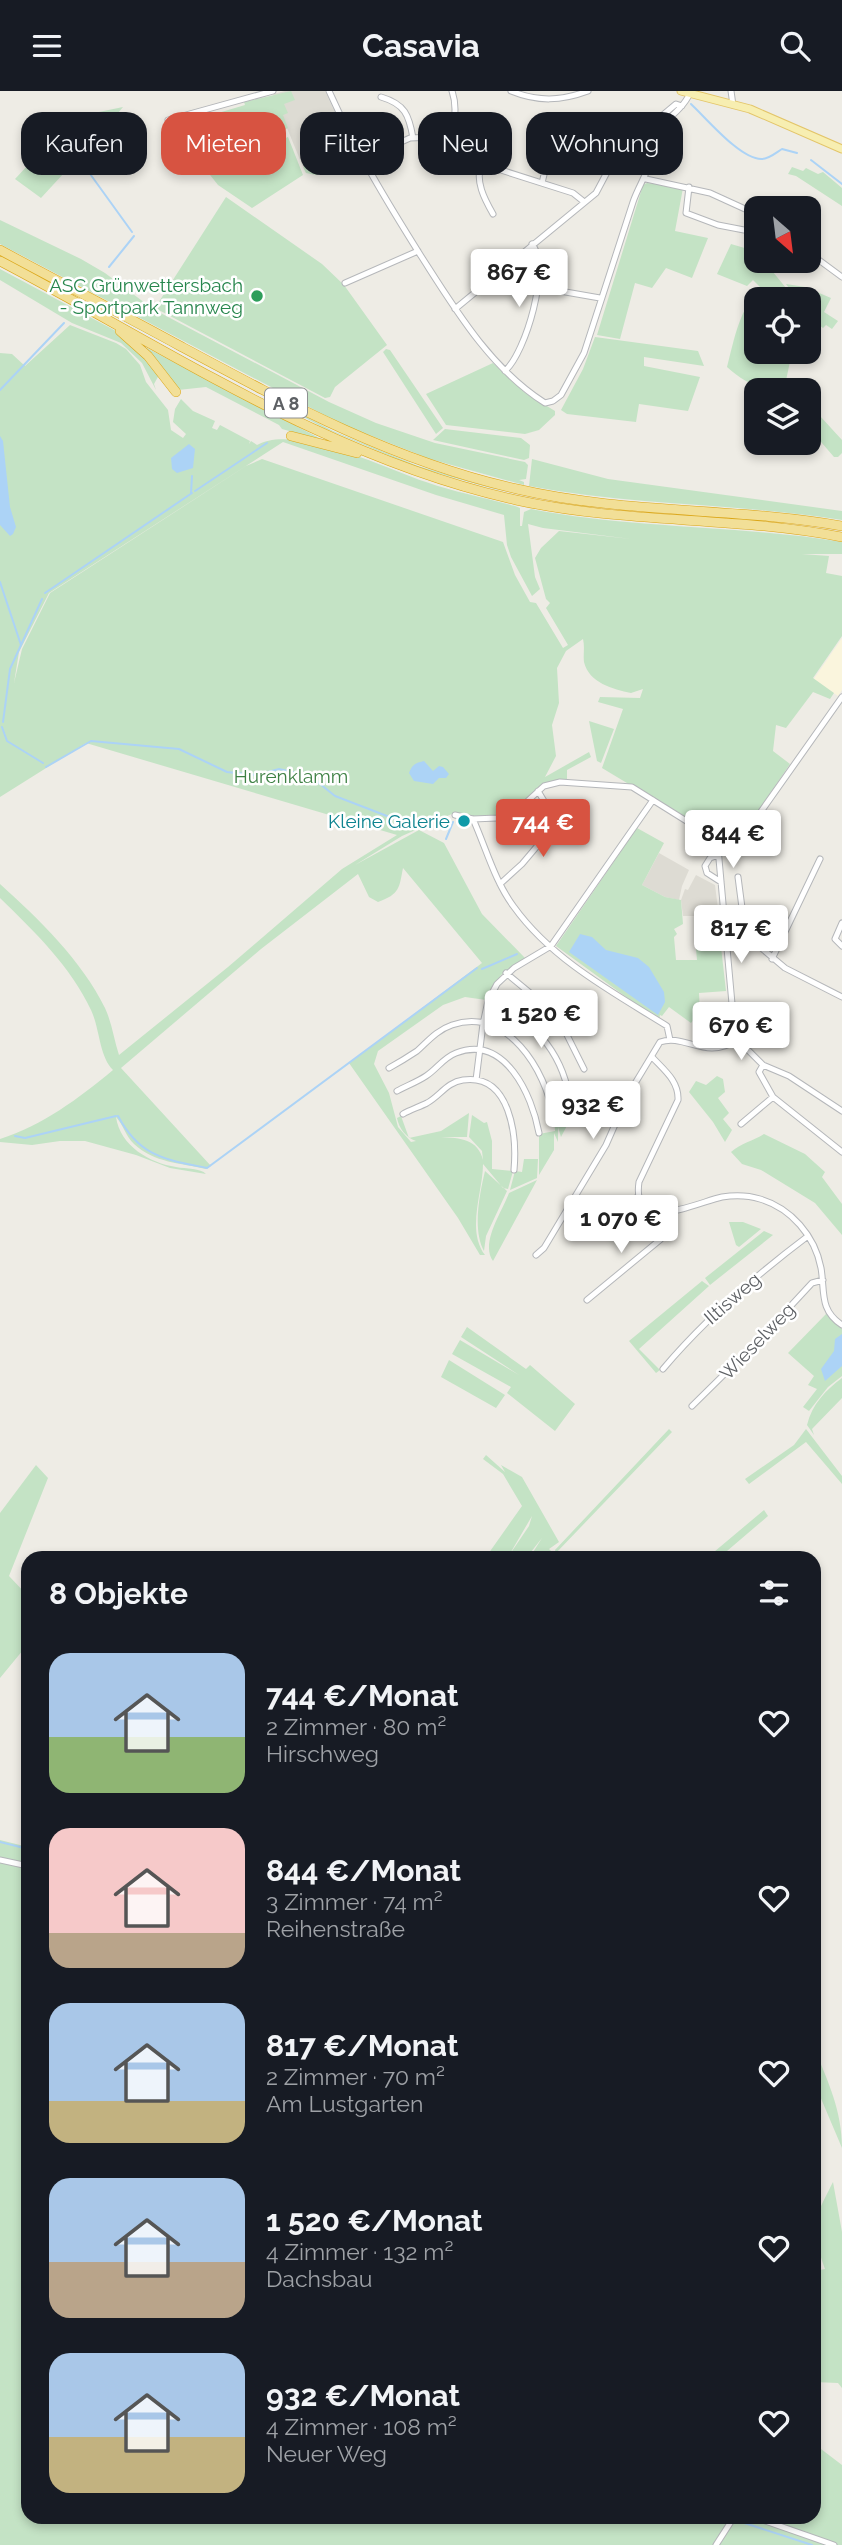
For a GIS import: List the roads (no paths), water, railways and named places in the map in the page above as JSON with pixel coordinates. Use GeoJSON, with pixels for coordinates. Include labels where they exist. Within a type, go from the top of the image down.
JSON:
{"type":"FeatureCollection","features":[{"type":"Feature","properties":{"kind":"highway","name":"A 8"},"geometry":{"type":"LineString","coordinates":[[0,250],[333,426],[398,454],[451,472],[519,490],[591,503],[842,526]]}},
{"type":"Feature","properties":{"kind":"highway","name":"A 8"},"geometry":{"type":"LineString","coordinates":[[0,261],[275,409],[379,458],[454,484],[553,508],[640,519],[795,529],[842,537]]}},
{"type":"Feature","properties":{"kind":"highway"},"geometry":{"type":"LineString","coordinates":[[102,317],[139,347],[176,392]]}},
{"type":"Feature","properties":{"kind":"highway"},"geometry":{"type":"LineString","coordinates":[[291,436],[379,458]]}},
{"type":"Feature","properties":{"kind":"main road"},"geometry":{"type":"LineString","coordinates":[[681,91],[771,117],[842,149]]}},
{"type":"Feature","properties":{"kind":"street"},"geometry":{"type":"LineString","coordinates":[[197,112],[273,91]]}},
{"type":"Feature","properties":{"kind":"street"},"geometry":{"type":"LineString","coordinates":[[330,91],[339,112]]}},
{"type":"Feature","properties":{"kind":"street"},"geometry":{"type":"LineString","coordinates":[[452,91],[454,112]]}},
{"type":"Feature","properties":{"kind":"street"},"geometry":{"type":"LineString","coordinates":[[511,91],[542,99],[588,91]]}},
{"type":"Feature","properties":{"kind":"street"},"geometry":{"type":"LineString","coordinates":[[731,91],[733,105]]}},
{"type":"Feature","properties":{"kind":"street"},"geometry":{"type":"LineString","coordinates":[[675,112],[690,93]]}},
{"type":"Feature","properties":{"kind":"street"},"geometry":{"type":"LineString","coordinates":[[382,97],[395,101],[404,108],[412,138]]}},
{"type":"Feature","properties":{"kind":"street"},"geometry":{"type":"LineString","coordinates":[[666,112],[676,104],[682,106]]}},
{"type":"Feature","properties":{"kind":"street"},"geometry":{"type":"LineString","coordinates":[[404,141],[418,138]]}},
{"type":"Feature","properties":{"kind":"street"},"geometry":{"type":"LineString","coordinates":[[370,175],[455,309],[505,371],[545,403],[553,401],[565,390],[584,353],[639,185],[647,175]]}},
{"type":"Feature","properties":{"kind":"street"},"geometry":{"type":"LineString","coordinates":[[479,175],[480,184],[493,214]]}},
{"type":"Feature","properties":{"kind":"street"},"geometry":{"type":"LineString","coordinates":[[512,175],[573,193],[583,201]]}},
{"type":"Feature","properties":{"kind":"street"},"geometry":{"type":"LineString","coordinates":[[542,183],[544,175]]}},
{"type":"Feature","properties":{"kind":"street"},"geometry":{"type":"LineString","coordinates":[[455,309],[600,187],[606,175]]}},
{"type":"Feature","properties":{"kind":"street"},"geometry":{"type":"LineString","coordinates":[[646,179],[689,187],[744,208]]}},
{"type":"Feature","properties":{"kind":"street"},"geometry":{"type":"LineString","coordinates":[[689,187],[686,213],[718,225],[744,230]]}},
{"type":"Feature","properties":{"kind":"street"},"geometry":{"type":"LineString","coordinates":[[505,371],[520,348],[531,317],[537,286],[538,253],[532,244]]}},
{"type":"Feature","properties":{"kind":"street"},"geometry":{"type":"LineString","coordinates":[[345,283],[418,251]]}},
{"type":"Feature","properties":{"kind":"street"},"geometry":{"type":"LineString","coordinates":[[821,262],[842,277]]}},
{"type":"Feature","properties":{"kind":"street"},"geometry":{"type":"LineString","coordinates":[[537,286],[600,299]]}},
{"type":"Feature","properties":{"kind":"street"},"geometry":{"type":"LineString","coordinates":[[454,815],[473,819],[497,818],[509,814],[550,784],[569,781],[632,787],[720,842],[742,841],[748,838],[760,813],[842,697]]}},
{"type":"Feature","properties":{"kind":"street"},"geometry":{"type":"LineString","coordinates":[[538,791],[556,821]]}},
{"type":"Feature","properties":{"kind":"street"},"geometry":{"type":"LineString","coordinates":[[477,1080],[483,1024],[491,995],[506,974],[551,946],[653,800]]}},
{"type":"Feature","properties":{"kind":"street"},"geometry":{"type":"LineString","coordinates":[[500,884],[522,864],[566,812]]}},
{"type":"Feature","properties":{"kind":"street"},"geometry":{"type":"LineString","coordinates":[[473,819],[500,884],[521,916],[551,946],[619,996],[667,1026],[670,1039]]}},
{"type":"Feature","properties":{"kind":"street"},"geometry":{"type":"LineString","coordinates":[[720,842],[733,1031],[737,1040],[763,1065],[789,1076],[842,1111]]}},
{"type":"Feature","properties":{"kind":"street"},"geometry":{"type":"LineString","coordinates":[[719,855],[710,857],[705,866],[707,873],[721,884],[738,884]]}},
{"type":"Feature","properties":{"kind":"street"},"geometry":{"type":"LineString","coordinates":[[772,959],[820,859]]}},
{"type":"Feature","properties":{"kind":"street"},"geometry":{"type":"LineString","coordinates":[[738,877],[744,923],[740,930]]}},
{"type":"Feature","properties":{"kind":"street"},"geometry":{"type":"LineString","coordinates":[[724,923],[740,930],[772,959],[842,997]]}},
{"type":"Feature","properties":{"kind":"street"},"geometry":{"type":"LineString","coordinates":[[842,923],[835,939],[842,946]]}},
{"type":"Feature","properties":{"kind":"street"},"geometry":{"type":"LineString","coordinates":[[506,974],[541,1002],[561,1023],[584,1069]]}},
{"type":"Feature","properties":{"kind":"street"},"geometry":{"type":"LineString","coordinates":[[491,995],[515,1011],[542,1037],[557,1059],[569,1096]]}},
{"type":"Feature","properties":{"kind":"street"},"geometry":{"type":"LineString","coordinates":[[389,1068],[444,1028],[464,1023],[483,1024],[504,1033],[528,1054],[545,1084],[553,1115]]}},
{"type":"Feature","properties":{"kind":"street"},"geometry":{"type":"LineString","coordinates":[[536,1255],[544,1248],[599,1157],[628,1095],[660,1042],[670,1039],[706,1049],[727,1046],[737,1040]]}},
{"type":"Feature","properties":{"kind":"street"},"geometry":{"type":"LineString","coordinates":[[397,1091],[427,1076],[437,1065],[455,1054],[479,1050],[505,1062],[520,1081],[531,1103],[539,1133]]}},
{"type":"Feature","properties":{"kind":"street"},"geometry":{"type":"LineString","coordinates":[[652,1057],[673,1080],[679,1091],[678,1100],[639,1182],[639,1196],[648,1209],[666,1214],[720,1197],[751,1197],[779,1206],[808,1236],[819,1258],[825,1307],[842,1325]]}},
{"type":"Feature","properties":{"kind":"street"},"geometry":{"type":"LineString","coordinates":[[763,1065],[760,1072],[773,1097],[842,1152]]}},
{"type":"Feature","properties":{"kind":"street"},"geometry":{"type":"LineString","coordinates":[[402,1114],[429,1102],[452,1084],[477,1080],[486,1083],[497,1092],[508,1112],[514,1136],[514,1170]]}},
{"type":"Feature","properties":{"kind":"street"},"geometry":{"type":"LineString","coordinates":[[741,1123],[773,1097]]}},
{"type":"Feature","properties":{"kind":"street"},"geometry":{"type":"LineString","coordinates":[[619,1209],[639,1196]]}},
{"type":"Feature","properties":{"kind":"street"},"geometry":{"type":"LineString","coordinates":[[587,1300],[661,1239],[666,1214]]}},
{"type":"Feature","properties":{"kind":"street","name":"Iltisweg"},"geometry":{"type":"LineString","coordinates":[[663,1369],[694,1332],[725,1303],[808,1236]]}},
{"type":"Feature","properties":{"kind":"street","name":"Wieselweg"},"geometry":{"type":"LineString","coordinates":[[692,1406],[751,1349],[809,1286],[822,1280]]}},
{"type":"Feature","properties":{"kind":"street"},"geometry":{"type":"LineString","coordinates":[[0,1860],[21,1864]]}},
{"type":"Feature","properties":{"kind":"street"},"geometry":{"type":"LineString","coordinates":[[716,2545],[729,2524]]}},
{"type":"Feature","properties":{"kind":"street"},"geometry":{"type":"LineString","coordinates":[[774,2524],[834,2545]]}},
{"type":"Feature","properties":{"kind":"water"},"geometry":{"type":"Polygon","coordinates":[[[0,436],[3,441],[10,507],[16,527],[10,536],[0,525],[0,436]]]}},
{"type":"Feature","properties":{"kind":"water"},"geometry":{"type":"Polygon","coordinates":[[[189,444],[195,449],[193,468],[177,473],[172,469],[171,458],[189,444]]]}},
{"type":"Feature","properties":{"kind":"water"},"geometry":{"type":"Polygon","coordinates":[[[424,761],[433,771],[439,766],[449,774],[433,784],[414,781],[410,770],[424,761]]]}},
{"type":"Feature","properties":{"kind":"water"},"geometry":{"type":"Polygon","coordinates":[[[580,934],[592,937],[606,950],[638,958],[649,967],[664,992],[665,1002],[658,1015],[569,952],[580,934]]]}},
{"type":"Feature","properties":{"kind":"water"},"geometry":{"type":"Polygon","coordinates":[[[842,1334],[842,1366],[825,1381],[821,1369],[834,1351],[835,1339],[842,1334]]]}},
{"type":"Feature","properties":{"kind":"waterway"},"geometry":{"type":"LineString","coordinates":[[691,104],[735,146],[754,158],[765,159],[782,149],[797,153]]}},
{"type":"Feature","properties":{"kind":"waterway"},"geometry":{"type":"LineString","coordinates":[[811,160],[842,184]]}},
{"type":"Feature","properties":{"kind":"waterway"},"geometry":{"type":"LineString","coordinates":[[91,175],[132,232]]}},
{"type":"Feature","properties":{"kind":"waterway"},"geometry":{"type":"LineString","coordinates":[[109,267],[134,236]]}},
{"type":"Feature","properties":{"kind":"waterway"},"geometry":{"type":"LineString","coordinates":[[0,390],[64,323]]}},
{"type":"Feature","properties":{"kind":"waterway"},"geometry":{"type":"LineString","coordinates":[[195,491],[267,443]]}},
{"type":"Feature","properties":{"kind":"waterway"},"geometry":{"type":"LineString","coordinates":[[191,493],[192,476]]}},
{"type":"Feature","properties":{"kind":"waterway"},"geometry":{"type":"LineString","coordinates":[[45,593],[192,493]]}},
{"type":"Feature","properties":{"kind":"waterway"},"geometry":{"type":"LineString","coordinates":[[0,582],[21,645],[10,669],[3,722]]}},
{"type":"Feature","properties":{"kind":"waterway"},"geometry":{"type":"LineString","coordinates":[[21,645],[42,599]]}},
{"type":"Feature","properties":{"kind":"waterway"},"geometry":{"type":"LineString","coordinates":[[2,727],[7,741],[43,763]]}},
{"type":"Feature","properties":{"kind":"waterway"},"geometry":{"type":"LineString","coordinates":[[46,767],[91,741],[179,749],[227,772],[257,775],[279,769],[310,776],[335,796],[413,826]]}},
{"type":"Feature","properties":{"kind":"waterway"},"geometry":{"type":"LineString","coordinates":[[446,839],[453,822]]}},
{"type":"Feature","properties":{"kind":"waterway"},"geometry":{"type":"LineString","coordinates":[[482,969],[517,954]]}},
{"type":"Feature","properties":{"kind":"waterway"},"geometry":{"type":"LineString","coordinates":[[118,1116],[126,1130],[144,1148],[178,1162],[207,1168],[477,968]]}},
{"type":"Feature","properties":{"kind":"waterway"},"geometry":{"type":"LineString","coordinates":[[15,1136],[25,1138],[116,1116]]}},
{"type":"Feature","properties":{"kind":"waterway"},"geometry":{"type":"LineString","coordinates":[[0,1842],[21,1847]]}},
{"type":"Feature","properties":{"kind":"waterway"},"geometry":{"type":"LineString","coordinates":[[748,2524],[812,2545]]}},
{"type":"Feature","properties":{"kind":"place","name":"ASC Grünwettersbach - Sportpark Tannweg"},"geometry":{"type":"Point","coordinates":[257,296]}},
{"type":"Feature","properties":{"kind":"place","name":"Kleine Galerie"},"geometry":{"type":"Point","coordinates":[464,821]}},
{"type":"Feature","properties":{"kind":"park label","name":"Hurenklamm"},"geometry":{"type":"Point","coordinates":[291,776]}}]}
